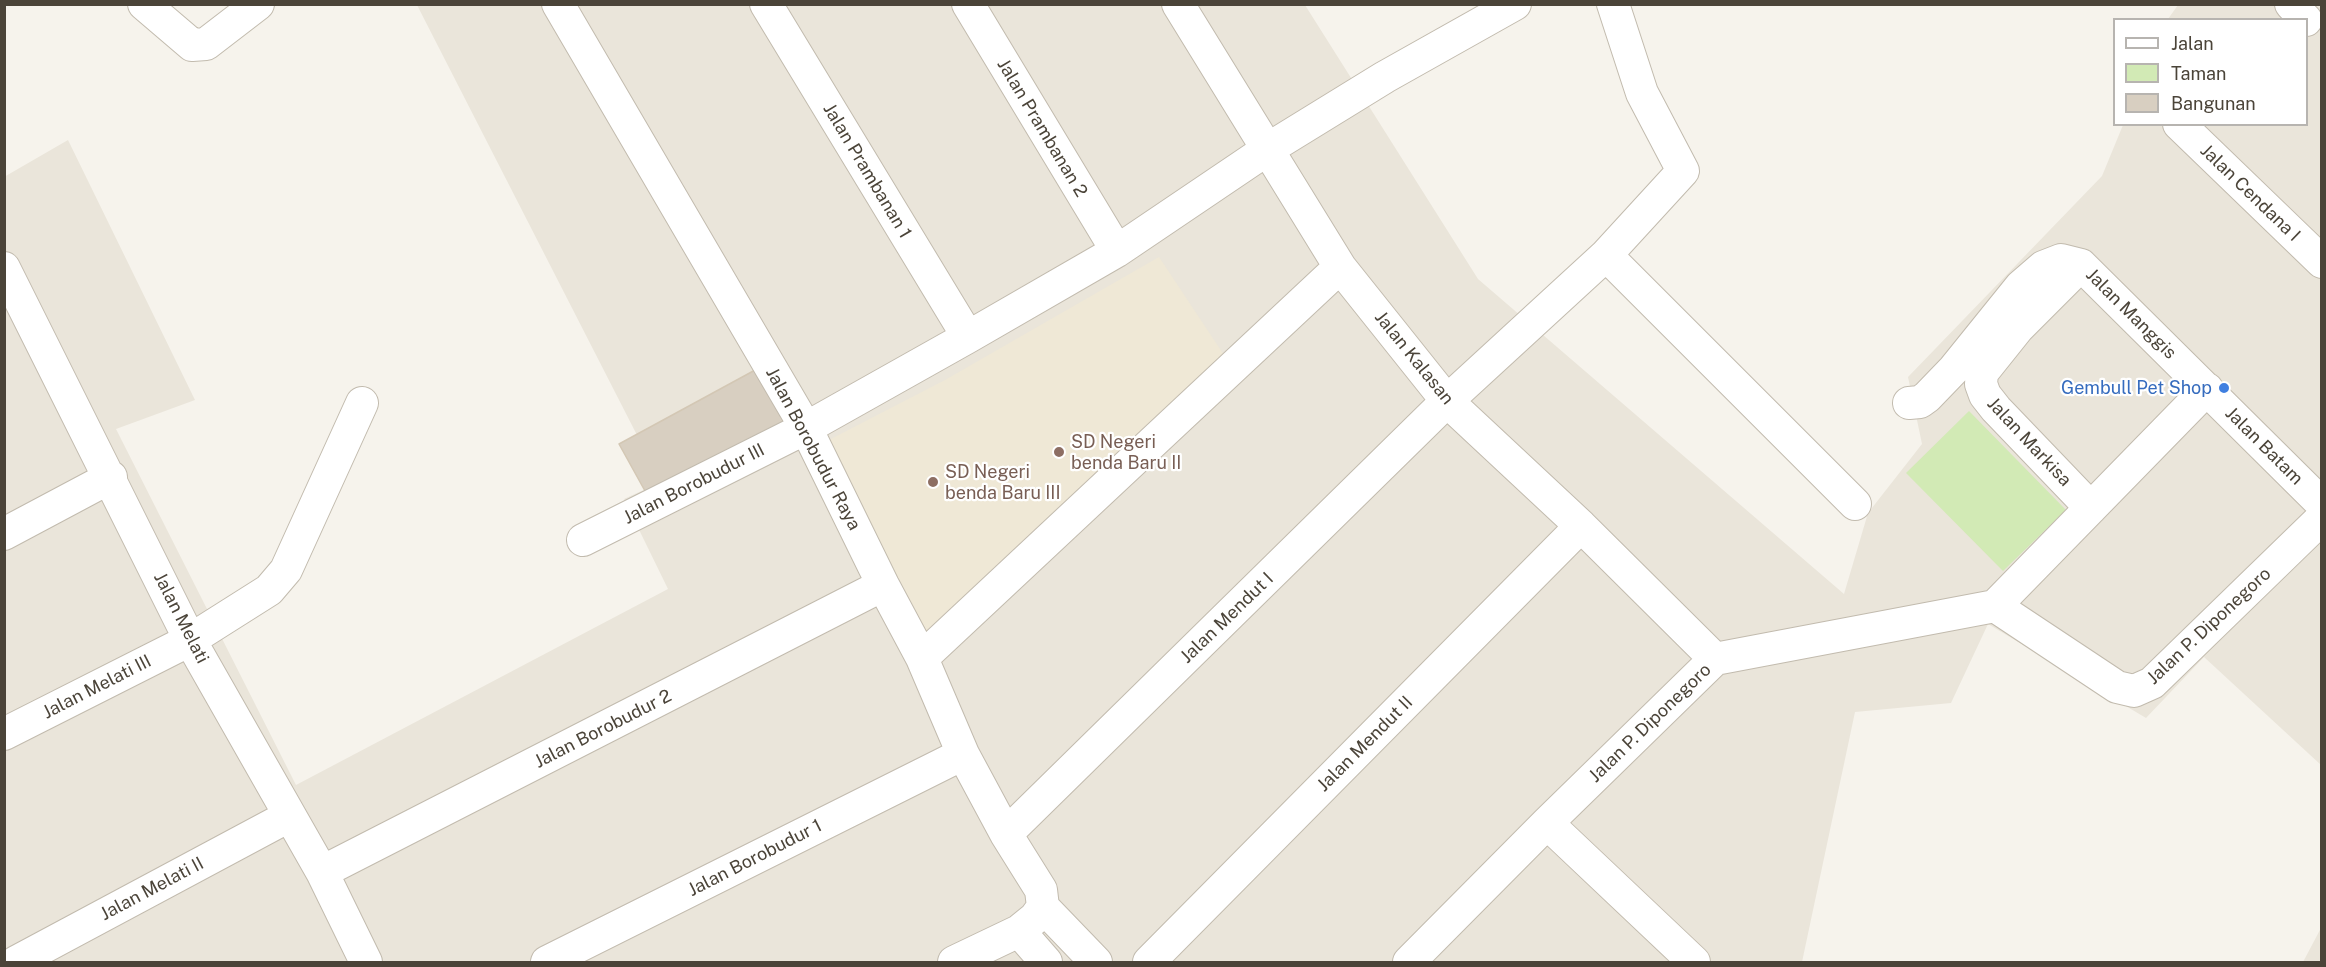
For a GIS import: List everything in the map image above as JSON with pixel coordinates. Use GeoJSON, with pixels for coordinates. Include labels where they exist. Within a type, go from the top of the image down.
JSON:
{"type":"FeatureCollection","features":[{"type":"Feature","properties":{"kind":"street"},"geometry":{"type":"LineString","coordinates":[[144,4],[192,45],[206,44],[258,4]]}},
{"type":"Feature","properties":{"kind":"street","name":"Jalan Borobudur Raya"},"geometry":{"type":"LineString","coordinates":[[558,4],[806,428],[883,585],[922,658],[963,754],[1006,834],[1041,890],[1043,907]]}},
{"type":"Feature","properties":{"kind":"street","name":"Jalan Prambanan 1"},"geometry":{"type":"LineString","coordinates":[[766,4],[968,337]]}},
{"type":"Feature","properties":{"kind":"street","name":"Jalan Prambanan 2"},"geometry":{"type":"LineString","coordinates":[[968,4],[1117,251]]}},
{"type":"Feature","properties":{"kind":"street","name":"Jalan Kalasan"},"geometry":{"type":"LineString","coordinates":[[1178,4],[1340,267],[1447,401],[1581,526],[1714,659]]}},
{"type":"Feature","properties":{"kind":"street","name":"Jalan Borobudur III"},"geometry":{"type":"LineString","coordinates":[[583,540],[806,428],[968,337],[1117,251],[1268,149],[1385,77],[1515,4]]}},
{"type":"Feature","properties":{"kind":"street","name":"Jalan Mendut I"},"geometry":{"type":"LineString","coordinates":[[1006,834],[1447,401],[1606,255],[1683,171],[1642,93],[1612,4]]}},
{"type":"Feature","properties":{"kind":"street"},"geometry":{"type":"LineString","coordinates":[[2291,4],[2304,18]]}},
{"type":"Feature","properties":{"kind":"street"},"geometry":{"type":"LineString","coordinates":[[2308,22],[2322,34]]}},
{"type":"Feature","properties":{"kind":"street","name":"Jalan Cendana I"},"geometry":{"type":"LineString","coordinates":[[2181,126],[2322,262]]}},
{"type":"Feature","properties":{"kind":"street"},"geometry":{"type":"LineString","coordinates":[[1606,255],[1855,504]]}},
{"type":"Feature","properties":{"kind":"street"},"geometry":{"type":"LineString","coordinates":[[1909,403],[1920,402],[1927,397],[1954,369],[2021,286],[2043,267],[2061,260],[2081,265]]}},
{"type":"Feature","properties":{"kind":"street","name":"Jalan Manggis"},"geometry":{"type":"LineString","coordinates":[[2081,265],[2207,389]]}},
{"type":"Feature","properties":{"kind":"street","name":"Jalan Markisa"},"geometry":{"type":"LineString","coordinates":[[2081,265],[2018,328],[1982,373],[1981,384],[1985,395],[1996,409],[2091,508]]}},
{"type":"Feature","properties":{"kind":"street"},"geometry":{"type":"LineString","coordinates":[[922,658],[1340,267]]}},
{"type":"Feature","properties":{"kind":"street","name":"Jalan Melati"},"geometry":{"type":"LineString","coordinates":[[4,268],[17,325],[111,477],[190,639],[322,872],[366,963]]}},
{"type":"Feature","properties":{"kind":"street"},"geometry":{"type":"LineString","coordinates":[[1995,606],[2207,389]]}},
{"type":"Feature","properties":{"kind":"street","name":"Jalan Batam"},"geometry":{"type":"LineString","coordinates":[[2207,389],[2322,504]]}},
{"type":"Feature","properties":{"kind":"street","name":"Jalan Melati III"},"geometry":{"type":"LineString","coordinates":[[4,734],[190,639],[269,590],[286,570],[362,403]]}},
{"type":"Feature","properties":{"kind":"street"},"geometry":{"type":"LineString","coordinates":[[4,534],[111,477]]}},
{"type":"Feature","properties":{"kind":"street","name":"Jalan P. Diponegoro"},"geometry":{"type":"LineString","coordinates":[[1409,963],[1714,659],[1995,606],[2117,687],[2134,691],[2152,683],[2322,518]]}},
{"type":"Feature","properties":{"kind":"street","name":"Jalan Mendut II"},"geometry":{"type":"LineString","coordinates":[[1149,963],[1581,526]]}},
{"type":"Feature","properties":{"kind":"street","name":"Jalan Borobudur 2"},"geometry":{"type":"LineString","coordinates":[[322,872],[883,585]]}},
{"type":"Feature","properties":{"kind":"street","name":"Jalan Borobudur 1"},"geometry":{"type":"LineString","coordinates":[[547,963],[963,754]]}},
{"type":"Feature","properties":{"kind":"street","name":"Jalan Melati II"},"geometry":{"type":"LineString","coordinates":[[16,963],[289,816]]}},
{"type":"Feature","properties":{"kind":"street"},"geometry":{"type":"LineString","coordinates":[[1547,823],[1694,963]]}},
{"type":"Feature","properties":{"kind":"street"},"geometry":{"type":"LineString","coordinates":[[954,963],[1019,931],[1035,918],[1043,907],[1096,963]]}},
{"type":"Feature","properties":{"kind":"street"},"geometry":{"type":"LineString","coordinates":[[1019,931],[1046,963]]}},
{"type":"Feature","properties":{"kind":"shaded area"},"geometry":{"type":"Polygon","coordinates":[[[417,5],[1305,5],[1478,279],[1844,594],[1868,513],[1922,444],[1908,377],[2102,176],[2123,126],[2308,126],[2308,18],[2169,18],[2178,5],[2321,5],[2321,765],[2204,657],[2146,718],[1988,624],[1951,703],[1855,712],[1802,962],[5,962],[4,177],[68,140],[195,400],[116,429],[296,785],[668,589],[624,499],[661,482],[417,5]]]}},
{"type":"Feature","properties":{"kind":"shaded area"},"geometry":{"type":"Polygon","coordinates":[[[1159,257],[1226,358],[925,637],[829,440],[945,380],[1159,257]]]}},
{"type":"Feature","properties":{"kind":"shaded area"},"geometry":{"type":"Polygon","coordinates":[[[2321,928],[2321,962],[2303,962],[2321,928]]]}},
{"type":"Feature","properties":{"kind":"green space"},"geometry":{"type":"Polygon","coordinates":[[[1969,411],[2066,510],[2003,571],[1906,473],[1969,411]]]}},
{"type":"Feature","properties":{"kind":"building"},"geometry":{"type":"Polygon","coordinates":[[[757,369],[788,426],[650,500],[619,444],[757,369]]]}},
{"type":"Feature","properties":{"kind":"place","name":"Gembull Pet Shop"},"geometry":{"type":"Point","coordinates":[2224,388]}},
{"type":"Feature","properties":{"kind":"place","name":"SD Negeri benda Baru II"},"geometry":{"type":"Point","coordinates":[1059,452]}},
{"type":"Feature","properties":{"kind":"place","name":"SD Negeri benda Baru III"},"geometry":{"type":"Point","coordinates":[933,482]}}]}
